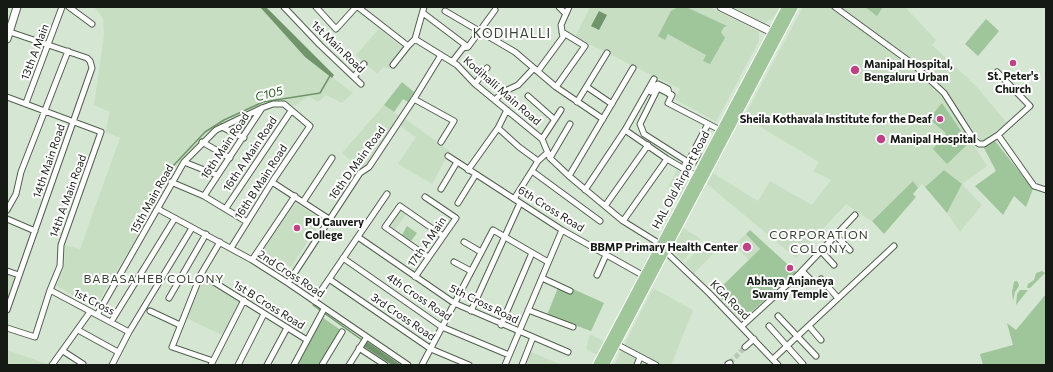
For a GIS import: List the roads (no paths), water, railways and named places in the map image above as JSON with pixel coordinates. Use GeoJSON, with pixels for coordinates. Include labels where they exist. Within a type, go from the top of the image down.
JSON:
{"type":"FeatureCollection","features":[{"type":"Feature","properties":{"kind":"main road","name":"HAL Old Airport Road"},"geometry":{"type":"LineString","coordinates":[[606,365],[663,248],[786,7]]}},
{"type":"Feature","properties":{"kind":"main road","name":"HAL Old Airport Road"},"geometry":{"type":"LineString","coordinates":[[597,365],[644,276],[663,248],[696,176],[720,130],[773,35],[794,7]]}},
{"type":"Feature","properties":{"kind":"street"},"geometry":{"type":"LineString","coordinates":[[7,39],[8,31],[17,7]]}},
{"type":"Feature","properties":{"kind":"street","name":"13th A Main"},"geometry":{"type":"LineString","coordinates":[[26,103],[62,7]]}},
{"type":"Feature","properties":{"kind":"street"},"geometry":{"type":"LineString","coordinates":[[69,7],[92,24]]}},
{"type":"Feature","properties":{"kind":"street","name":"1st Main Road"},"geometry":{"type":"LineString","coordinates":[[284,7],[361,84]]}},
{"type":"Feature","properties":{"kind":"street"},"geometry":{"type":"LineString","coordinates":[[316,7],[336,29],[354,8],[408,46]]}},
{"type":"Feature","properties":{"kind":"street"},"geometry":{"type":"LineString","coordinates":[[393,65],[415,39],[424,7]]}},
{"type":"Feature","properties":{"kind":"street"},"geometry":{"type":"LineString","coordinates":[[559,7],[566,14]]}},
{"type":"Feature","properties":{"kind":"street"},"geometry":{"type":"LineString","coordinates":[[495,100],[504,92],[518,85],[536,70],[563,37],[561,25],[569,7]]}},
{"type":"Feature","properties":{"kind":"street"},"geometry":{"type":"LineString","coordinates":[[722,7],[762,27],[773,35]]}},
{"type":"Feature","properties":{"kind":"street"},"geometry":{"type":"LineString","coordinates":[[835,7],[913,64],[944,93],[974,140],[979,144],[984,144],[998,135],[1030,106],[997,72]]}},
{"type":"Feature","properties":{"kind":"street"},"geometry":{"type":"LineString","coordinates":[[452,62],[463,48],[468,47],[495,10]]}},
{"type":"Feature","properties":{"kind":"street"},"geometry":{"type":"LineString","coordinates":[[445,11],[515,52],[556,87],[603,119]]}},
{"type":"Feature","properties":{"kind":"street"},"geometry":{"type":"LineString","coordinates":[[423,13],[468,47]]}},
{"type":"Feature","properties":{"kind":"street","name":"14th Main Road"},"geometry":{"type":"LineString","coordinates":[[7,310],[91,72],[91,63],[87,58],[8,31]]}},
{"type":"Feature","properties":{"kind":"street"},"geometry":{"type":"LineString","coordinates":[[556,87],[585,46],[562,32]]}},
{"type":"Feature","properties":{"kind":"street","name":"Kodihalli Main Road"},"geometry":{"type":"LineString","coordinates":[[415,39],[452,62],[475,84],[542,139],[550,158],[569,176],[623,221],[663,248]]}},
{"type":"Feature","properties":{"kind":"street"},"geometry":{"type":"LineString","coordinates":[[7,210],[16,194],[21,172],[68,51]]}},
{"type":"Feature","properties":{"kind":"street"},"geometry":{"type":"LineString","coordinates":[[577,102],[607,54]]}},
{"type":"Feature","properties":{"kind":"street","name":"16th D Main Road"},"geometry":{"type":"LineString","coordinates":[[288,283],[360,173],[369,167],[441,56]]}},
{"type":"Feature","properties":{"kind":"street"},"geometry":{"type":"LineString","coordinates":[[354,77],[364,64]]}},
{"type":"Feature","properties":{"kind":"street"},"geometry":{"type":"LineString","coordinates":[[475,84],[486,68]]}},
{"type":"Feature","properties":{"kind":"street"},"geometry":{"type":"LineString","coordinates":[[569,176],[633,68]]}},
{"type":"Feature","properties":{"kind":"street"},"geometry":{"type":"LineString","coordinates":[[585,190],[625,130],[654,79]]}},
{"type":"Feature","properties":{"kind":"street"},"geometry":{"type":"LineString","coordinates":[[651,92],[654,86],[658,84],[668,89],[669,94],[672,95],[668,103],[720,130]]}},
{"type":"Feature","properties":{"kind":"street"},"geometry":{"type":"LineString","coordinates":[[587,87],[612,104]]}},
{"type":"Feature","properties":{"kind":"street"},"geometry":{"type":"LineString","coordinates":[[669,94],[658,88],[640,124],[644,134],[688,162],[708,124]]}},
{"type":"Feature","properties":{"kind":"street"},"geometry":{"type":"LineString","coordinates":[[528,96],[554,119]]}},
{"type":"Feature","properties":{"kind":"street"},"geometry":{"type":"LineString","coordinates":[[7,97],[74,120]]}},
{"type":"Feature","properties":{"kind":"street"},"geometry":{"type":"LineString","coordinates":[[414,99],[454,121],[440,142]]}},
{"type":"Feature","properties":{"kind":"street","name":"15th Main Road"},"geometry":{"type":"LineString","coordinates":[[97,315],[158,209],[171,182],[184,162],[202,142],[222,127],[273,104],[284,104],[310,126]]}},
{"type":"Feature","properties":{"kind":"street","name":"16th Main Road"},"geometry":{"type":"LineString","coordinates":[[204,196],[217,175],[244,138],[262,108]]}},
{"type":"Feature","properties":{"kind":"street"},"geometry":{"type":"LineString","coordinates":[[468,170],[498,128],[507,110]]}},
{"type":"Feature","properties":{"kind":"street"},"geometry":{"type":"LineString","coordinates":[[542,139],[561,110]]}},
{"type":"Feature","properties":{"kind":"street","name":"16th A Main Road"},"geometry":{"type":"LineString","coordinates":[[226,208],[292,111]]}},
{"type":"Feature","properties":{"kind":"street","name":"14th A Main Road"},"geometry":{"type":"LineString","coordinates":[[7,328],[35,337],[50,290],[60,266],[61,245],[101,134],[100,130],[74,120]]}},
{"type":"Feature","properties":{"kind":"street"},"geometry":{"type":"LineString","coordinates":[[550,158],[570,124]]}},
{"type":"Feature","properties":{"kind":"street","name":"16th B Main Road"},"geometry":{"type":"LineString","coordinates":[[231,248],[272,182],[310,126]]}},
{"type":"Feature","properties":{"kind":"street"},"geometry":{"type":"LineString","coordinates":[[222,127],[244,138]]}},
{"type":"Feature","properties":{"kind":"street"},"geometry":{"type":"LineString","coordinates":[[498,128],[519,147],[538,161]]}},
{"type":"Feature","properties":{"kind":"street"},"geometry":{"type":"LineString","coordinates":[[625,130],[667,159],[696,176]]}},
{"type":"Feature","properties":{"kind":"street"},"geometry":{"type":"LineString","coordinates":[[998,135],[1034,186],[1046,190]]}},
{"type":"Feature","properties":{"kind":"street"},"geometry":{"type":"LineString","coordinates":[[202,142],[230,158]]}},
{"type":"Feature","properties":{"kind":"street"},"geometry":{"type":"LineString","coordinates":[[605,206],[648,145]]}},
{"type":"Feature","properties":{"kind":"street"},"geometry":{"type":"LineString","coordinates":[[685,164],[689,166],[693,163],[698,154],[696,147]]}},
{"type":"Feature","properties":{"kind":"street"},"geometry":{"type":"LineString","coordinates":[[514,199],[538,161],[547,153]]}},
{"type":"Feature","properties":{"kind":"street","name":"6th Cross Road"},"geometry":{"type":"LineString","coordinates":[[448,156],[562,230],[644,276]]}},
{"type":"Feature","properties":{"kind":"street"},"geometry":{"type":"LineString","coordinates":[[303,202],[332,158]]}},
{"type":"Feature","properties":{"kind":"street"},"geometry":{"type":"LineString","coordinates":[[623,221],[667,159]]}},
{"type":"Feature","properties":{"kind":"street"},"geometry":{"type":"LineString","coordinates":[[184,162],[217,175]]}},
{"type":"Feature","properties":{"kind":"street"},"geometry":{"type":"LineString","coordinates":[[441,189],[457,162]]}},
{"type":"Feature","properties":{"kind":"street"},"geometry":{"type":"LineString","coordinates":[[532,171],[600,221]]}},
{"type":"Feature","properties":{"kind":"street"},"geometry":{"type":"LineString","coordinates":[[458,203],[476,174]]}},
{"type":"Feature","properties":{"kind":"street"},"geometry":{"type":"LineString","coordinates":[[171,182],[204,196],[247,222]]}},
{"type":"Feature","properties":{"kind":"street"},"geometry":{"type":"LineString","coordinates":[[272,182],[329,219]]}},
{"type":"Feature","properties":{"kind":"street"},"geometry":{"type":"LineString","coordinates":[[314,301],[387,194]]}},
{"type":"Feature","properties":{"kind":"street"},"geometry":{"type":"LineString","coordinates":[[252,260],[295,196]]}},
{"type":"Feature","properties":{"kind":"street","name":"17th A Main"},"geometry":{"type":"LineString","coordinates":[[415,277],[456,218],[425,196]]}},
{"type":"Feature","properties":{"kind":"street"},"geometry":{"type":"LineString","coordinates":[[471,311],[520,203]]}},
{"type":"Feature","properties":{"kind":"street"},"geometry":{"type":"LineString","coordinates":[[428,257],[386,227],[400,206],[443,236]]}},
{"type":"Feature","properties":{"kind":"street","name":"2nd Cross Road"},"geometry":{"type":"LineString","coordinates":[[158,209],[252,260],[314,301],[323,312],[408,365]]}},
{"type":"Feature","properties":{"kind":"street"},"geometry":{"type":"LineString","coordinates":[[742,326],[822,252],[855,215]]}},
{"type":"Feature","properties":{"kind":"street"},"geometry":{"type":"LineString","coordinates":[[111,322],[175,218]]}},
{"type":"Feature","properties":{"kind":"street"},"geometry":{"type":"LineString","coordinates":[[7,219],[35,231]]}},
{"type":"Feature","properties":{"kind":"street"},"geometry":{"type":"LineString","coordinates":[[112,365],[129,332],[192,228]]}},
{"type":"Feature","properties":{"kind":"street"},"geometry":{"type":"LineString","coordinates":[[422,365],[493,230],[548,262]]}},
{"type":"Feature","properties":{"kind":"street"},"geometry":{"type":"LineString","coordinates":[[505,365],[562,230]]}},
{"type":"Feature","properties":{"kind":"street"},"geometry":{"type":"LineString","coordinates":[[169,298],[206,234]]}},
{"type":"Feature","properties":{"kind":"street"},"geometry":{"type":"LineString","coordinates":[[836,236],[850,250]]}},
{"type":"Feature","properties":{"kind":"street","name":"5th Cross Road"},"geometry":{"type":"LineString","coordinates":[[358,237],[454,303],[501,325],[534,337],[568,352]]}},
{"type":"Feature","properties":{"kind":"street"},"geometry":{"type":"LineString","coordinates":[[220,242],[201,274],[172,347],[212,363],[244,300]]}},
{"type":"Feature","properties":{"kind":"street"},"geometry":{"type":"LineString","coordinates":[[464,242],[482,252]]}},
{"type":"Feature","properties":{"kind":"street"},"geometry":{"type":"LineString","coordinates":[[773,359],[894,246]]}},
{"type":"Feature","properties":{"kind":"street","name":"KGA Road"},"geometry":{"type":"LineString","coordinates":[[663,248],[742,326],[778,365]]}},
{"type":"Feature","properties":{"kind":"street"},"geometry":{"type":"LineString","coordinates":[[822,252],[834,265]]}},
{"type":"Feature","properties":{"kind":"street"},"geometry":{"type":"LineString","coordinates":[[501,325],[532,253]]}},
{"type":"Feature","properties":{"kind":"street"},"geometry":{"type":"LineString","coordinates":[[598,275],[606,255]]}},
{"type":"Feature","properties":{"kind":"street","name":"4th Cross Road"},"geometry":{"type":"LineString","coordinates":[[343,258],[442,327],[509,355]]}},
{"type":"Feature","properties":{"kind":"street"},"geometry":{"type":"LineString","coordinates":[[454,262],[471,271]]}},
{"type":"Feature","properties":{"kind":"street"},"geometry":{"type":"LineString","coordinates":[[7,271],[20,275]]}},
{"type":"Feature","properties":{"kind":"street"},"geometry":{"type":"LineString","coordinates":[[802,271],[814,283]]}},
{"type":"Feature","properties":{"kind":"street","name":"1st B Cross Road"},"geometry":{"type":"LineString","coordinates":[[201,274],[307,340]]}},
{"type":"Feature","properties":{"kind":"street"},"geometry":{"type":"LineString","coordinates":[[542,278],[570,291]]}},
{"type":"Feature","properties":{"kind":"street","name":"3rd Cross Road"},"geometry":{"type":"LineString","coordinates":[[329,279],[431,349],[469,365]]}},
{"type":"Feature","properties":{"kind":"street"},"geometry":{"type":"LineString","coordinates":[[821,279],[838,298]]}},
{"type":"Feature","properties":{"kind":"street","name":"1st Cross"},"geometry":{"type":"LineString","coordinates":[[50,290],[129,332]]}},
{"type":"Feature","properties":{"kind":"street"},"geometry":{"type":"LineString","coordinates":[[528,310],[573,327]]}},
{"type":"Feature","properties":{"kind":"street"},"geometry":{"type":"LineString","coordinates":[[150,311],[180,325]]}},
{"type":"Feature","properties":{"kind":"street"},"geometry":{"type":"LineString","coordinates":[[52,365],[90,312]]}},
{"type":"Feature","properties":{"kind":"street"},"geometry":{"type":"LineString","coordinates":[[294,365],[323,312]]}},
{"type":"Feature","properties":{"kind":"street"},"geometry":{"type":"LineString","coordinates":[[238,365],[264,314]]}},
{"type":"Feature","properties":{"kind":"street"},"geometry":{"type":"LineString","coordinates":[[778,316],[798,335],[816,356]]}},
{"type":"Feature","properties":{"kind":"street"},"geometry":{"type":"LineString","coordinates":[[769,326],[803,364]]}},
{"type":"Feature","properties":{"kind":"street"},"geometry":{"type":"LineString","coordinates":[[809,326],[821,340]]}},
{"type":"Feature","properties":{"kind":"street"},"geometry":{"type":"LineString","coordinates":[[267,365],[287,328]]}},
{"type":"Feature","properties":{"kind":"street"},"geometry":{"type":"LineString","coordinates":[[78,330],[118,352]]}},
{"type":"Feature","properties":{"kind":"street"},"geometry":{"type":"LineString","coordinates":[[322,365],[342,332]]}},
{"type":"Feature","properties":{"kind":"street"},"geometry":{"type":"LineString","coordinates":[[522,365],[534,337]]}},
{"type":"Feature","properties":{"kind":"street"},"geometry":{"type":"LineString","coordinates":[[349,365],[366,339]]}},
{"type":"Feature","properties":{"kind":"street"},"geometry":{"type":"LineString","coordinates":[[746,348],[754,340]]}},
{"type":"Feature","properties":{"kind":"street"},"geometry":{"type":"LineString","coordinates":[[616,344],[656,365]]}},
{"type":"Feature","properties":{"kind":"street"},"geometry":{"type":"LineString","coordinates":[[360,346],[379,363],[385,365]]}},
{"type":"Feature","properties":{"kind":"street"},"geometry":{"type":"LineString","coordinates":[[63,351],[83,364]]}},
{"type":"Feature","properties":{"kind":"street"},"geometry":{"type":"LineString","coordinates":[[637,365],[640,357]]}},
{"type":"Feature","properties":{"kind":"waterway","name":"C105"},"geometry":{"type":"LineString","coordinates":[[151,208],[173,166],[205,132],[224,120],[263,102],[320,93],[331,74]]}},
{"type":"Feature","properties":{"kind":"waterway","name":"C105"},"geometry":{"type":"LineString","coordinates":[[313,305],[362,340]]}},
{"type":"Feature","properties":{"kind":"tunnel"},"geometry":{"type":"LineString","coordinates":[[730,363],[745,347]]}},
{"type":"Feature","properties":{"kind":"place","name":"St. Peter's Church"},"geometry":{"type":"Point","coordinates":[1013,63]}},
{"type":"Feature","properties":{"kind":"place","name":"Manipal Hospital, Bengaluru Urban"},"geometry":{"type":"Point","coordinates":[855,70]}},
{"type":"Feature","properties":{"kind":"place","name":"Sheila Kothavala Institute for the Deaf"},"geometry":{"type":"Point","coordinates":[940,119]}},
{"type":"Feature","properties":{"kind":"place","name":"Manipal Hospital"},"geometry":{"type":"Point","coordinates":[881,139]}},
{"type":"Feature","properties":{"kind":"place","name":"PU Cauvery College"},"geometry":{"type":"Point","coordinates":[297,228]}},
{"type":"Feature","properties":{"kind":"place","name":"BBMP Primary Health Center"},"geometry":{"type":"Point","coordinates":[747,247]}},
{"type":"Feature","properties":{"kind":"place","name":"Abhaya Anjaneya Swamy Temple"},"geometry":{"type":"Point","coordinates":[790,268]}},
{"type":"Feature","properties":{"kind":"district","name":"KODIHALLI"},"geometry":{"type":"Point","coordinates":[512,34]}},
{"type":"Feature","properties":{"kind":"district","name":"CORPORATION COLONY"},"geometry":{"type":"Point","coordinates":[819,242]}},
{"type":"Feature","properties":{"kind":"district","name":"BABASAHEB COLONY"},"geometry":{"type":"Point","coordinates":[154,279]}}]}
